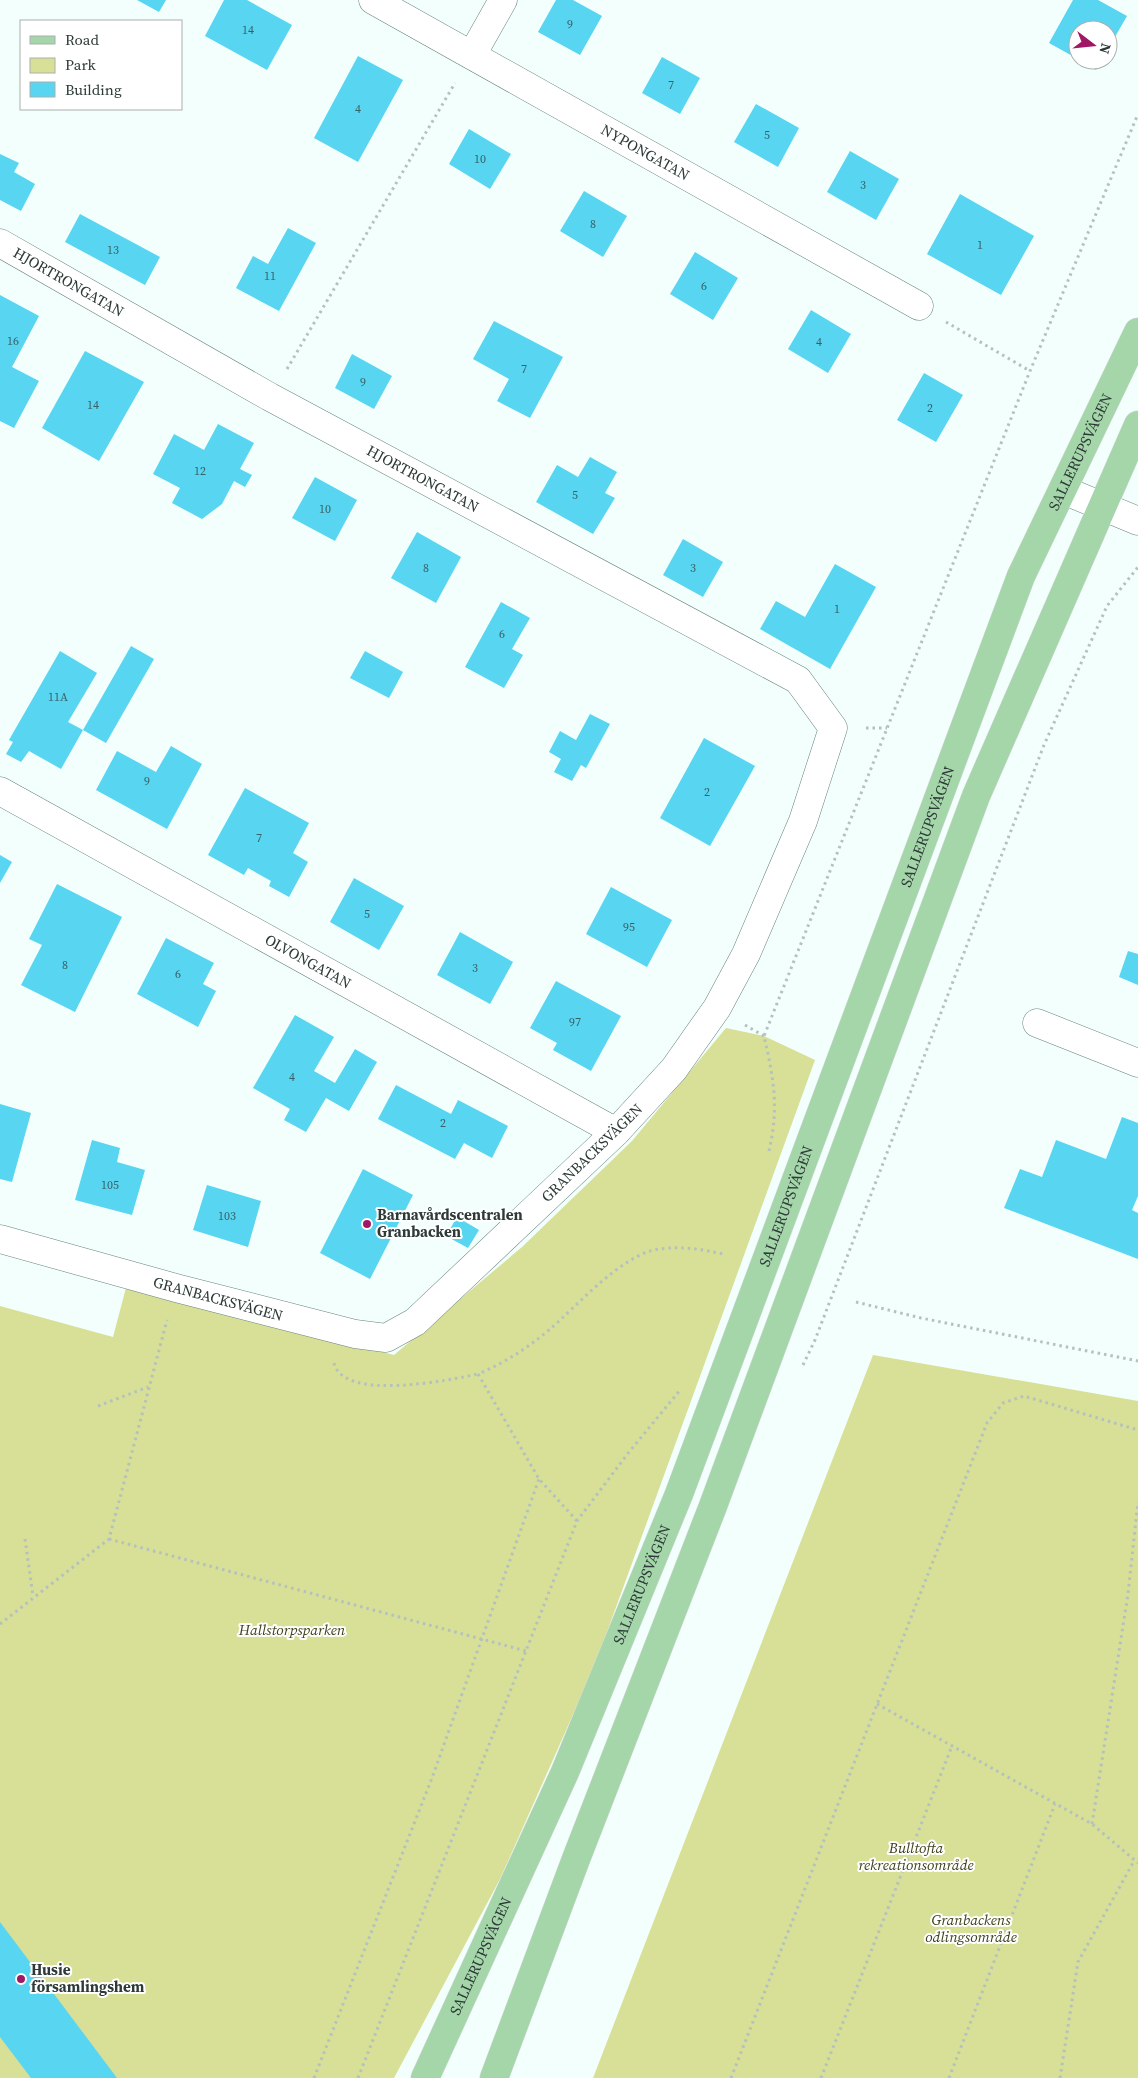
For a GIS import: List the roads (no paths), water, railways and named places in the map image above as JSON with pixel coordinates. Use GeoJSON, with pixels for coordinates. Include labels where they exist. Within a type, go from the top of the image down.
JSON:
{"type":"FeatureCollection","features":[{"type":"Feature","properties":{"kind":"main road","name":"SALLERUPSVÄGEN"},"geometry":{"type":"LineString","coordinates":[[425,2078],[565,1772],[679,1494],[1021,576],[1138,332]]}},
{"type":"Feature","properties":{"kind":"main road"},"geometry":{"type":"LineString","coordinates":[[494,2078],[576,1859],[713,1506],[976,796],[1138,425]]}},
{"type":"Feature","properties":{"kind":"street","name":"NYPONGATAN"},"geometry":{"type":"LineString","coordinates":[[373,0],[919,306]]}},
{"type":"Feature","properties":{"kind":"street"},"geometry":{"type":"LineString","coordinates":[[472,55],[503,0]]}},
{"type":"Feature","properties":{"kind":"street","name":"HJORTRONGATAN"},"geometry":{"type":"LineString","coordinates":[[0,243],[270,397],[798,680],[832,728]]}},
{"type":"Feature","properties":{"kind":"street"},"geometry":{"type":"LineString","coordinates":[[1063,490],[1138,521]]}},
{"type":"Feature","properties":{"kind":"street","name":"GRANBACKSVÄGEN"},"geometry":{"type":"LineString","coordinates":[[0,1239],[176,1288],[355,1334],[386,1338],[416,1322],[616,1132],[674,1069],[717,1008],[746,954],[803,821],[832,728]]}},
{"type":"Feature","properties":{"kind":"street","name":"OLVONGATAN"},"geometry":{"type":"LineString","coordinates":[[0,791],[616,1132]]}},
{"type":"Feature","properties":{"kind":"street"},"geometry":{"type":"LineString","coordinates":[[1037,1023],[1138,1063]]}},
{"type":"Feature","properties":{"kind":"place","name":"Barnavårdscentralen Granbacken"},"geometry":{"type":"Point","coordinates":[367,1224]}},
{"type":"Feature","properties":{"kind":"place","name":"Husie församlingshem"},"geometry":{"type":"Point","coordinates":[21,1979]}},
{"type":"Feature","properties":{"kind":"park label","name":"Hallstorpsparken"},"geometry":{"type":"Point","coordinates":[292,1630]}},
{"type":"Feature","properties":{"kind":"park label","name":"Bulltofta rekreationsområde"},"geometry":{"type":"Point","coordinates":[916,1856]}},
{"type":"Feature","properties":{"kind":"park label","name":"Granbackens odlingsområde"},"geometry":{"type":"Point","coordinates":[971,1928]}}]}
